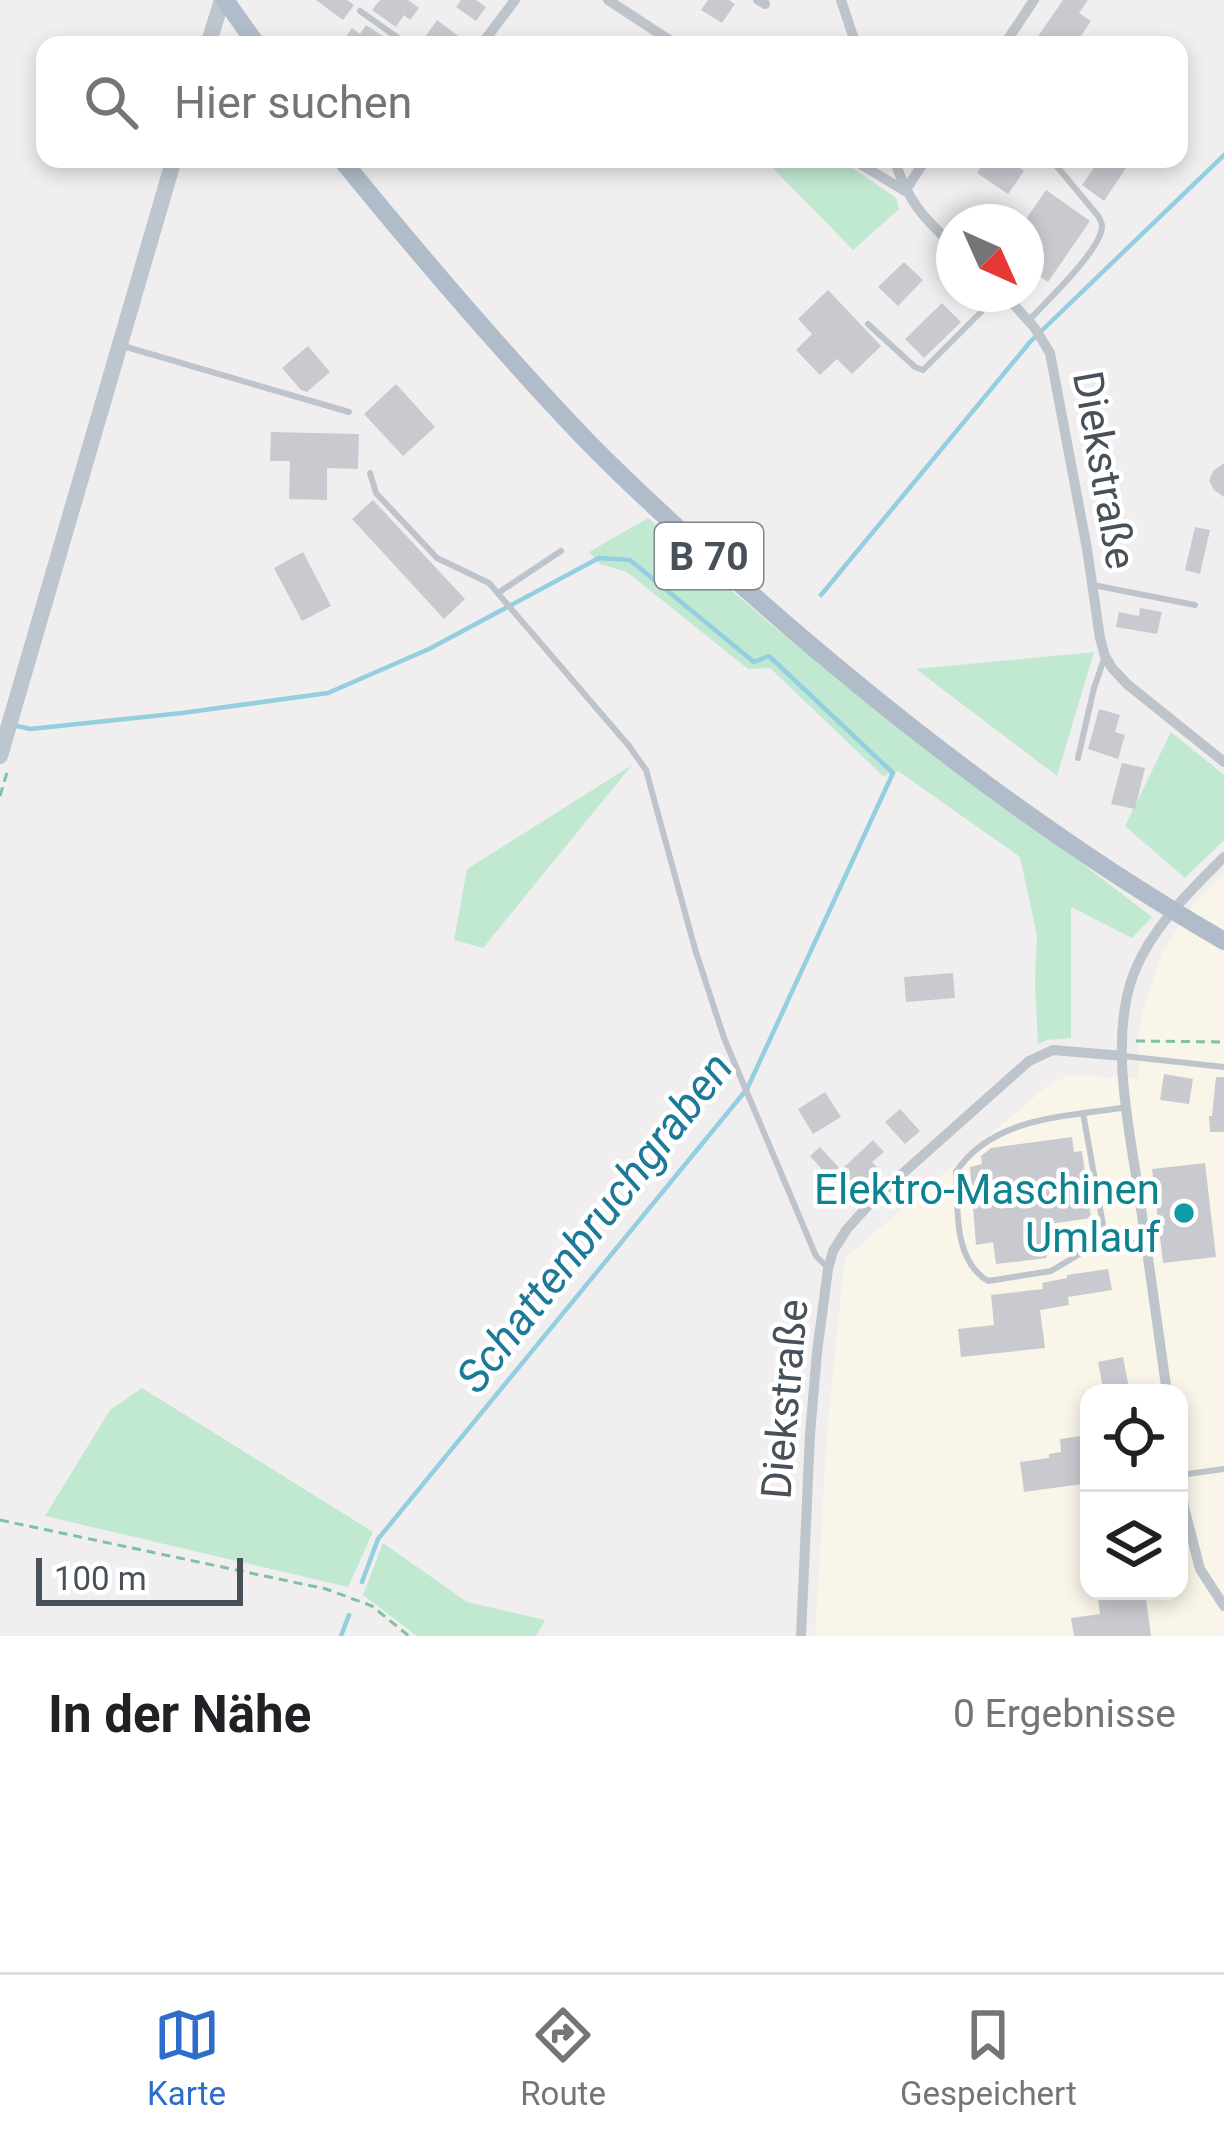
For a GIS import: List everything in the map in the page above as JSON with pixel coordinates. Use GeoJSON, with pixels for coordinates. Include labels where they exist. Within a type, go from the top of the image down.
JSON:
{"type":"FeatureCollection","features":[{"type":"Feature","properties":{"kind":"main road"},"geometry":{"type":"LineString","coordinates":[[211,36],[223,0]]}},
{"type":"Feature","properties":{"kind":"main road"},"geometry":{"type":"LineString","coordinates":[[223,0],[250,36]]}},
{"type":"Feature","properties":{"kind":"main road"},"geometry":{"type":"LineString","coordinates":[[0,756],[171,168]]}},
{"type":"Feature","properties":{"kind":"main road","name":"B 70"},"geometry":{"type":"LineString","coordinates":[[348,168],[471,315],[590,443],[814,650],[944,754],[1216,937]]}},
{"type":"Feature","properties":{"kind":"street"},"geometry":{"type":"LineString","coordinates":[[488,36],[515,0]]}},
{"type":"Feature","properties":{"kind":"street"},"geometry":{"type":"LineString","coordinates":[[608,0],[663,36]]}},
{"type":"Feature","properties":{"kind":"street"},"geometry":{"type":"LineString","coordinates":[[841,0],[853,36]]}},
{"type":"Feature","properties":{"kind":"street"},"geometry":{"type":"LineString","coordinates":[[1010,36],[1034,0]]}},
{"type":"Feature","properties":{"kind":"street"},"geometry":{"type":"LineString","coordinates":[[866,168],[905,191]]}},
{"type":"Feature","properties":{"kind":"street"},"geometry":{"type":"LineString","coordinates":[[897,168],[905,191],[936,228]]}},
{"type":"Feature","properties":{"kind":"street"},"geometry":{"type":"LineString","coordinates":[[905,191],[920,168]]}},
{"type":"Feature","properties":{"kind":"street","name":"Diekstraße"},"geometry":{"type":"LineString","coordinates":[[1019,312],[1044,340],[1057,386],[1106,656]]}},
{"type":"Feature","properties":{"kind":"street"},"geometry":{"type":"LineString","coordinates":[[1106,656],[1126,684],[1224,762]]}},
{"type":"Feature","properties":{"kind":"street"},"geometry":{"type":"LineString","coordinates":[[1166,1384],[1127,1107],[1125,1005],[1153,934],[1224,857]]}},
{"type":"Feature","properties":{"kind":"street","name":"Diekstraße"},"geometry":{"type":"LineString","coordinates":[[801,1636],[812,1414],[833,1251],[874,1199],[1029,1061],[1053,1050],[1123,1056]]}},
{"type":"Feature","properties":{"kind":"street"},"geometry":{"type":"LineString","coordinates":[[1182,1492],[1199,1569],[1224,1606]]}},
{"type":"Feature","properties":{"kind":"lane"},"geometry":{"type":"LineString","coordinates":[[360,11],[395,36]]}},
{"type":"Feature","properties":{"kind":"lane"},"geometry":{"type":"LineString","coordinates":[[1031,324],[1101,232],[1099,218],[1058,168]]}},
{"type":"Feature","properties":{"kind":"lane"},"geometry":{"type":"LineString","coordinates":[[868,323],[923,370],[983,312]]}},
{"type":"Feature","properties":{"kind":"lane"},"geometry":{"type":"LineString","coordinates":[[120,345],[349,412]]}},
{"type":"Feature","properties":{"kind":"lane"},"geometry":{"type":"LineString","coordinates":[[370,472],[376,493],[436,558],[489,583],[646,770],[695,949],[742,1084],[816,1256],[828,1268]]}},
{"type":"Feature","properties":{"kind":"lane"},"geometry":{"type":"LineString","coordinates":[[500,595],[561,550]]}},
{"type":"Feature","properties":{"kind":"lane"},"geometry":{"type":"LineString","coordinates":[[1093,586],[1195,605]]}},
{"type":"Feature","properties":{"kind":"lane"},"geometry":{"type":"LineString","coordinates":[[1078,758],[1106,656]]}},
{"type":"Feature","properties":{"kind":"lane"},"geometry":{"type":"LineString","coordinates":[[1123,1056],[1224,1066]]}},
{"type":"Feature","properties":{"kind":"lane"},"geometry":{"type":"LineString","coordinates":[[1127,1107],[1056,1116],[992,1138],[962,1162],[956,1172],[961,1244],[977,1275],[988,1281],[1051,1271],[1083,1252],[1146,1240]]}},
{"type":"Feature","properties":{"kind":"lane"},"geometry":{"type":"LineString","coordinates":[[1083,1113],[1107,1247]]}},
{"type":"Feature","properties":{"kind":"lane"},"geometry":{"type":"LineString","coordinates":[[1188,1474],[1224,1469]]}},
{"type":"Feature","properties":{"kind":"path"},"geometry":{"type":"LineString","coordinates":[[1124,1040],[1224,1042]]}},
{"type":"Feature","properties":{"kind":"path"},"geometry":{"type":"LineString","coordinates":[[0,1520],[326,1589],[372,1606],[409,1636]]}},
{"type":"Feature","properties":{"kind":"shaded area"},"geometry":{"type":"Polygon","coordinates":[[[1224,873],[1224,1636],[815,1636],[828,1419],[845,1258],[1051,1083],[1068,1076],[1139,1078],[1143,1011],[1164,949],[1195,902],[1224,873]]]}},
{"type":"Feature","properties":{"kind":"green space"},"geometry":{"type":"Polygon","coordinates":[[[773,168],[853,168],[896,198],[899,209],[853,250],[773,168]]]}},
{"type":"Feature","properties":{"kind":"green space"},"geometry":{"type":"Polygon","coordinates":[[[648,518],[773,626],[1152,917],[1132,938],[1071,907],[1071,1038],[1038,1044],[1037,936],[1020,857],[898,771],[883,776],[770,668],[748,669],[627,572],[600,564],[589,552],[648,518]]]}},
{"type":"Feature","properties":{"kind":"green space"},"geometry":{"type":"Polygon","coordinates":[[[1094,652],[1057,776],[916,669],[1094,652]]]}},
{"type":"Feature","properties":{"kind":"green space"},"geometry":{"type":"Polygon","coordinates":[[[1171,732],[1224,775],[1224,840],[1185,878],[1125,826],[1171,732]]]}},
{"type":"Feature","properties":{"kind":"green space"},"geometry":{"type":"Polygon","coordinates":[[[632,765],[483,948],[454,940],[467,869],[632,765]]]}},
{"type":"Feature","properties":{"kind":"green space"},"geometry":{"type":"Polygon","coordinates":[[[142,1388],[373,1532],[348,1587],[45,1516],[110,1410],[142,1388]]]}},
{"type":"Feature","properties":{"kind":"green space"},"geometry":{"type":"Polygon","coordinates":[[[383,1543],[467,1602],[545,1620],[536,1636],[417,1636],[363,1595],[383,1543]]]}},
{"type":"Feature","properties":{"kind":"building"},"geometry":{"type":"Polygon","coordinates":[[[316,0],[347,0],[354,5],[343,20],[316,0]]]}},
{"type":"Feature","properties":{"kind":"building"},"geometry":{"type":"Polygon","coordinates":[[[380,0],[408,0],[419,8],[410,20],[404,15],[396,27],[372,10],[380,0]]]}},
{"type":"Feature","properties":{"kind":"building"},"geometry":{"type":"Polygon","coordinates":[[[461,0],[476,0],[486,7],[476,21],[456,7],[461,0]]]}},
{"type":"Feature","properties":{"kind":"building"},"geometry":{"type":"Polygon","coordinates":[[[708,0],[735,4],[722,23],[701,10],[708,0]]]}},
{"type":"Feature","properties":{"kind":"building"},"geometry":{"type":"Polygon","coordinates":[[[1063,0],[1088,0],[1079,13],[1091,21],[1081,36],[1038,36],[1063,0]]]}},
{"type":"Feature","properties":{"kind":"building"},"geometry":{"type":"Polygon","coordinates":[[[437,20],[458,36],[426,36],[437,20]]]}},
{"type":"Feature","properties":{"kind":"building"},"geometry":{"type":"Polygon","coordinates":[[[366,25],[382,36],[346,36],[352,28],[360,34],[366,25]]]}},
{"type":"Feature","properties":{"kind":"building"},"geometry":{"type":"Polygon","coordinates":[[[980,168],[1024,171],[1008,194],[977,173],[980,168]]]}},
{"type":"Feature","properties":{"kind":"building"},"geometry":{"type":"Polygon","coordinates":[[[1094,168],[1126,168],[1104,201],[1082,185],[1094,168]]]}},
{"type":"Feature","properties":{"kind":"building"},"geometry":{"type":"Polygon","coordinates":[[[1046,190],[1090,221],[1048,282],[1044,279],[1044,204],[1036,204],[1046,190]]]}},
{"type":"Feature","properties":{"kind":"building"},"geometry":{"type":"Polygon","coordinates":[[[904,262],[923,280],[898,306],[878,287],[904,262]]]}},
{"type":"Feature","properties":{"kind":"building"},"geometry":{"type":"Polygon","coordinates":[[[828,290],[881,346],[852,374],[837,359],[820,375],[796,350],[812,334],[798,319],[828,290]]]}},
{"type":"Feature","properties":{"kind":"building"},"geometry":{"type":"Polygon","coordinates":[[[936,309],[951,312],[961,322],[924,358],[905,339],[936,309]]]}},
{"type":"Feature","properties":{"kind":"building"},"geometry":{"type":"Polygon","coordinates":[[[308,346],[330,372],[307,392],[282,368],[308,346]]]}},
{"type":"Feature","properties":{"kind":"building"},"geometry":{"type":"Polygon","coordinates":[[[396,384],[435,427],[403,456],[364,414],[396,384]]]}},
{"type":"Feature","properties":{"kind":"building"},"geometry":{"type":"Polygon","coordinates":[[[271,432],[359,434],[358,469],[327,468],[327,500],[289,499],[290,461],[270,461],[271,432]]]}},
{"type":"Feature","properties":{"kind":"building"},"geometry":{"type":"Polygon","coordinates":[[[1224,463],[1224,497],[1209,481],[1224,463]]]}},
{"type":"Feature","properties":{"kind":"building"},"geometry":{"type":"Polygon","coordinates":[[[373,500],[465,599],[444,619],[352,519],[373,500]]]}},
{"type":"Feature","properties":{"kind":"building"},"geometry":{"type":"Polygon","coordinates":[[[1195,527],[1210,530],[1200,574],[1185,570],[1195,527]]]}},
{"type":"Feature","properties":{"kind":"building"},"geometry":{"type":"Polygon","coordinates":[[[303,552],[331,606],[302,621],[274,568],[303,552]]]}},
{"type":"Feature","properties":{"kind":"building"},"geometry":{"type":"Polygon","coordinates":[[[1140,608],[1162,612],[1157,634],[1116,627],[1119,612],[1139,616],[1140,608]]]}},
{"type":"Feature","properties":{"kind":"building"},"geometry":{"type":"Polygon","coordinates":[[[1099,709],[1120,715],[1115,732],[1125,735],[1118,759],[1088,749],[1099,709]]]}},
{"type":"Feature","properties":{"kind":"building"},"geometry":{"type":"Polygon","coordinates":[[[1122,763],[1145,768],[1135,809],[1111,804],[1122,763]]]}},
{"type":"Feature","properties":{"kind":"building"},"geometry":{"type":"Polygon","coordinates":[[[953,973],[955,998],[906,1002],[904,977],[953,973]]]}},
{"type":"Feature","properties":{"kind":"building"},"geometry":{"type":"Polygon","coordinates":[[[1164,1074],[1193,1079],[1189,1104],[1160,1100],[1164,1074]]]}},
{"type":"Feature","properties":{"kind":"building"},"geometry":{"type":"Polygon","coordinates":[[[1216,1077],[1224,1077],[1224,1132],[1210,1132],[1216,1077]]]}},
{"type":"Feature","properties":{"kind":"building"},"geometry":{"type":"Polygon","coordinates":[[[825,1092],[841,1117],[813,1134],[798,1109],[825,1092]]]}},
{"type":"Feature","properties":{"kind":"building"},"geometry":{"type":"Polygon","coordinates":[[[900,1109],[920,1131],[905,1144],[885,1122],[900,1109]]]}},
{"type":"Feature","properties":{"kind":"building"},"geometry":{"type":"Polygon","coordinates":[[[1072,1137],[1074,1152],[1082,1151],[1091,1218],[1042,1225],[1047,1258],[996,1264],[993,1242],[976,1245],[970,1167],[982,1164],[981,1156],[991,1148],[1072,1137]]]}},
{"type":"Feature","properties":{"kind":"building"},"geometry":{"type":"Polygon","coordinates":[[[873,1140],[884,1152],[872,1162],[878,1168],[847,1197],[810,1156],[820,1147],[841,1170],[873,1140]]]}},
{"type":"Feature","properties":{"kind":"building","name":"Elektro-Maschinen Umlauf"},"geometry":{"type":"Polygon","coordinates":[[[1205,1163],[1216,1257],[1163,1263],[1152,1169],[1205,1163]]]}},
{"type":"Feature","properties":{"kind":"building"},"geometry":{"type":"Polygon","coordinates":[[[1108,1269],[1112,1290],[1068,1297],[1069,1305],[1040,1310],[1045,1348],[961,1357],[958,1329],[994,1325],[991,1295],[1043,1289],[1042,1283],[1067,1275],[1108,1269]]]}},
{"type":"Feature","properties":{"kind":"building"},"geometry":{"type":"Polygon","coordinates":[[[1123,1357],[1128,1384],[1102,1384],[1098,1362],[1123,1357]]]}},
{"type":"Feature","properties":{"kind":"building"},"geometry":{"type":"Polygon","coordinates":[[[1080,1436],[1080,1484],[1024,1492],[1020,1462],[1061,1452],[1060,1439],[1080,1436]]]}},
{"type":"Feature","properties":{"kind":"building"},"geometry":{"type":"Polygon","coordinates":[[[1098,1600],[1146,1600],[1151,1636],[1074,1636],[1071,1618],[1100,1614],[1098,1600]]]}},
{"type":"Feature","properties":{"kind":"waterway","name":"Schattenbruchgraben"},"geometry":{"type":"LineString","coordinates":[[821,595],[1030,342],[1224,155]]}},
{"type":"Feature","properties":{"kind":"waterway","name":"Schattenbruchgraben"},"geometry":{"type":"LineString","coordinates":[[13,725],[30,729],[328,693],[429,649],[599,558],[630,560],[754,662],[769,656],[893,773],[747,1089],[378,1539],[362,1582]]}},
{"type":"Feature","properties":{"kind":"waterway","name":"Schattenbruchgraben"},"geometry":{"type":"LineString","coordinates":[[341,1636],[349,1615]]}},
{"type":"Feature","properties":{"kind":"place","name":"Elektro-Maschinen Umlauf"},"geometry":{"type":"Point","coordinates":[1184,1213]}}]}
